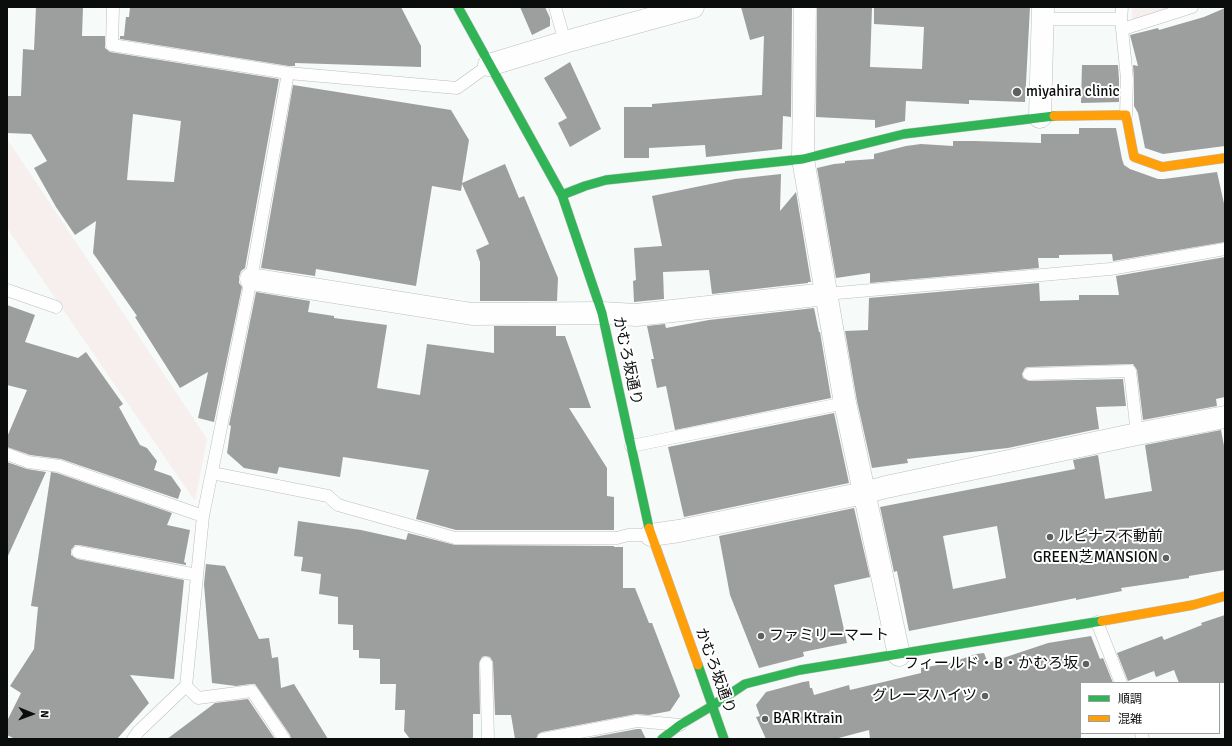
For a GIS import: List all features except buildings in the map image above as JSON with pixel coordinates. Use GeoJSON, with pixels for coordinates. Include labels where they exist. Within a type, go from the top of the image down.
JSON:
{"type":"FeatureCollection","features":[{"type":"Feature","properties":{"kind":"street","name":"かむろ坂通り"},"geometry":{"type":"LineString","coordinates":[[458,7],[562,195],[602,313],[651,535],[724,739]]}},
{"type":"Feature","properties":{"kind":"street"},"geometry":{"type":"LineString","coordinates":[[489,65],[565,42],[693,7]]}},
{"type":"Feature","properties":{"kind":"street"},"geometry":{"type":"LineString","coordinates":[[805,7],[803,158],[845,403],[899,655]]}},
{"type":"Feature","properties":{"kind":"street"},"geometry":{"type":"LineString","coordinates":[[1040,117],[1043,13]]}},
{"type":"Feature","properties":{"kind":"street"},"geometry":{"type":"LineString","coordinates":[[562,195],[606,180],[803,158],[904,134],[1040,117],[1126,115],[1134,157],[1162,167],[1225,158]]}},
{"type":"Feature","properties":{"kind":"street"},"geometry":{"type":"LineString","coordinates":[[251,278],[472,314],[602,313],[636,315],[826,294]]}},
{"type":"Feature","properties":{"kind":"street"},"geometry":{"type":"LineString","coordinates":[[651,535],[679,531],[864,493],[886,487],[1136,434],[1225,417]]}},
{"type":"Feature","properties":{"kind":"street"},"geometry":{"type":"LineString","coordinates":[[662,739],[680,725],[745,684],[800,670],[1097,622],[1193,605],[1225,596]]}},
{"type":"Feature","properties":{"kind":"lane"},"geometry":{"type":"LineString","coordinates":[[113,7],[112,45],[288,72],[457,88],[489,65]]}},
{"type":"Feature","properties":{"kind":"lane"},"geometry":{"type":"LineString","coordinates":[[555,7],[565,42]]}},
{"type":"Feature","properties":{"kind":"lane"},"geometry":{"type":"LineString","coordinates":[[1043,13],[1122,18],[1192,7]]}},
{"type":"Feature","properties":{"kind":"lane"},"geometry":{"type":"LineString","coordinates":[[1122,18],[1127,79],[1126,115]]}},
{"type":"Feature","properties":{"kind":"lane"},"geometry":{"type":"LineString","coordinates":[[133,739],[138,732],[186,686],[203,516],[251,278],[288,72]]}},
{"type":"Feature","properties":{"kind":"lane"},"geometry":{"type":"LineString","coordinates":[[826,294],[1110,269],[1225,249]]}},
{"type":"Feature","properties":{"kind":"lane"},"geometry":{"type":"LineString","coordinates":[[7,290],[56,307]]}},
{"type":"Feature","properties":{"kind":"lane"},"geometry":{"type":"LineString","coordinates":[[1029,374],[1130,371],[1136,434]]}},
{"type":"Feature","properties":{"kind":"lane"},"geometry":{"type":"LineString","coordinates":[[631,446],[845,403]]}},
{"type":"Feature","properties":{"kind":"lane"},"geometry":{"type":"LineString","coordinates":[[7,454],[28,462],[59,466],[203,516]]}},
{"type":"Feature","properties":{"kind":"lane"},"geometry":{"type":"LineString","coordinates":[[212,473],[328,496],[338,505],[455,538],[617,538],[651,535]]}},
{"type":"Feature","properties":{"kind":"lane"},"geometry":{"type":"LineString","coordinates":[[78,552],[197,575]]}},
{"type":"Feature","properties":{"kind":"lane"},"geometry":{"type":"LineString","coordinates":[[1097,622],[1121,682]]}},
{"type":"Feature","properties":{"kind":"lane"},"geometry":{"type":"LineString","coordinates":[[486,663],[488,739]]}},
{"type":"Feature","properties":{"kind":"lane"},"geometry":{"type":"LineString","coordinates":[[186,686],[198,698],[252,691],[284,739]]}},
{"type":"Feature","properties":{"kind":"lane"},"geometry":{"type":"LineString","coordinates":[[543,739],[637,721],[680,725]]}},
{"type":"Feature","properties":{"kind":"shaded area"},"geometry":{"type":"Polygon","coordinates":[[[1132,7],[1175,7],[1132,20],[1132,7]]]}},
{"type":"Feature","properties":{"kind":"shaded area"},"geometry":{"type":"Polygon","coordinates":[[[7,139],[207,439],[195,501],[7,228],[7,139]]]}},
{"type":"Feature","properties":{"kind":"traffic: fast"},"geometry":{"type":"LineString","coordinates":[[458,7],[562,195],[602,313],[649,528]]}},
{"type":"Feature","properties":{"kind":"traffic: fast"},"geometry":{"type":"LineString","coordinates":[[562,195],[606,180],[803,159],[904,134],[1054,116]]}},
{"type":"Feature","properties":{"kind":"traffic: fast"},"geometry":{"type":"LineString","coordinates":[[662,739],[680,725],[745,684],[800,670],[1102,621]]}},
{"type":"Feature","properties":{"kind":"traffic: fast"},"geometry":{"type":"LineString","coordinates":[[698,665],[724,739]]}},
{"type":"Feature","properties":{"kind":"traffic: slow"},"geometry":{"type":"LineString","coordinates":[[1054,116],[1126,115],[1134,157],[1162,167],[1225,158]]}},
{"type":"Feature","properties":{"kind":"traffic: slow"},"geometry":{"type":"LineString","coordinates":[[649,528],[698,665]]}},
{"type":"Feature","properties":{"kind":"traffic: slow"},"geometry":{"type":"LineString","coordinates":[[1102,621],[1193,605],[1225,596]]}},
{"type":"Feature","properties":{"kind":"place","name":"miyahira clinic"},"geometry":{"type":"Point","coordinates":[1017,92]}},
{"type":"Feature","properties":{"kind":"place","name":"ルピナス不動前"},"geometry":{"type":"Point","coordinates":[1050,537]}},
{"type":"Feature","properties":{"kind":"place","name":"GREEN芝MANSION"},"geometry":{"type":"Point","coordinates":[1166,558]}},
{"type":"Feature","properties":{"kind":"place","name":"ファミリーマート"},"geometry":{"type":"Point","coordinates":[761,636]}},
{"type":"Feature","properties":{"kind":"place","name":"フィールド・B・かむろ坂"},"geometry":{"type":"Point","coordinates":[1086,664]}},
{"type":"Feature","properties":{"kind":"place","name":"グレースハイツ"},"geometry":{"type":"Point","coordinates":[985,696]}},
{"type":"Feature","properties":{"kind":"place","name":"BAR Ktrain"},"geometry":{"type":"Point","coordinates":[765,719]}}]}
